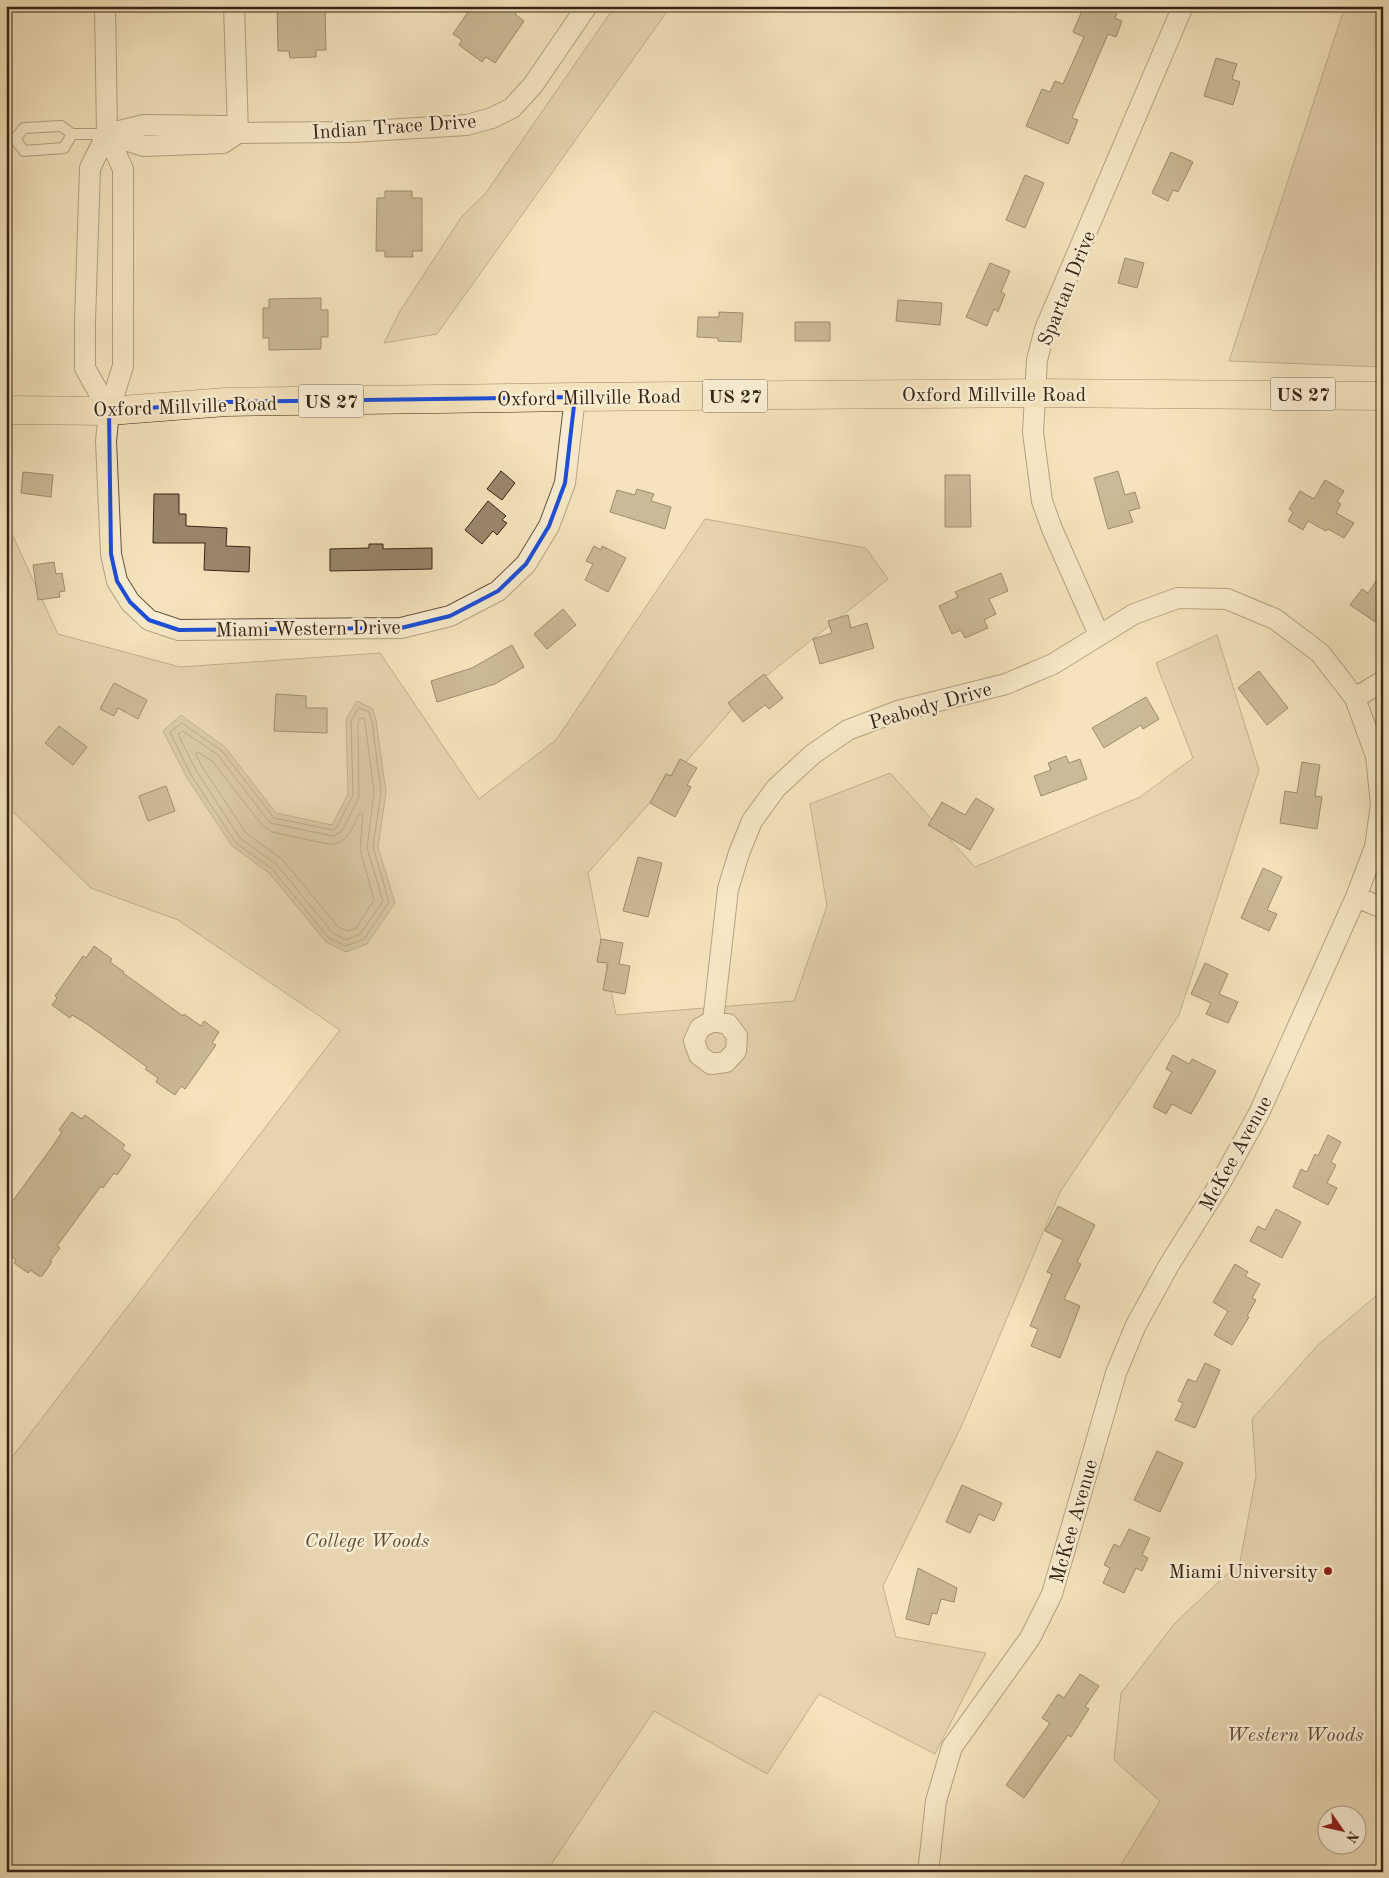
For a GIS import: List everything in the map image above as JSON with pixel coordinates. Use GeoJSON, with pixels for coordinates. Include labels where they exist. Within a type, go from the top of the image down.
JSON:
{"type":"FeatureCollection","features":[{"type":"Feature","properties":{"kind":"highway","name":"Oxford Millville Road"},"geometry":{"type":"LineString","coordinates":[[6,410],[109,411],[226,402],[574,397],[1035,394],[1383,396]]}},
{"type":"Feature","properties":{"kind":"street"},"geometry":{"type":"LineString","coordinates":[[105,6],[107,134],[90,168],[85,321],[86,368],[109,411]]}},
{"type":"Feature","properties":{"kind":"street"},"geometry":{"type":"LineString","coordinates":[[234,6],[238,133]]}},
{"type":"Feature","properties":{"kind":"street","name":"Indian Trace Drive"},"geometry":{"type":"LineString","coordinates":[[107,134],[144,146],[223,142],[238,133],[352,132],[467,125],[492,118],[512,108],[533,85],[587,6]]}},
{"type":"Feature","properties":{"kind":"street","name":"Spartan Drive"},"geometry":{"type":"LineString","coordinates":[[1099,635],[1052,529],[1042,501],[1033,432],[1037,360],[1045,329],[1183,6]]}},
{"type":"Feature","properties":{"kind":"street","name":"Miami Western Drive"},"geometry":{"type":"LineString","coordinates":[[107,134],[124,169],[123,366],[109,411],[106,441],[111,554],[117,581],[130,602],[149,620],[179,630],[400,628],[450,616],[498,591],[526,564],[549,526],[565,483],[574,397]]}},
{"type":"Feature","properties":{"kind":"street","name":"McKee Avenue"},"geometry":{"type":"LineString","coordinates":[[927,1872],[930,1864],[936,1801],[952,1747],[1030,1638],[1052,1594],[1116,1373],[1136,1324],[1169,1264],[1222,1182],[1259,1114],[1356,897],[1375,847],[1381,804],[1376,756],[1355,698],[1320,653],[1275,618],[1227,599],[1178,598],[1134,614],[1099,635]]}},
{"type":"Feature","properties":{"kind":"street","name":"Peabody Drive"},"geometry":{"type":"LineString","coordinates":[[713,1021],[728,889],[739,853],[752,821],[776,788],[813,754],[848,730],[898,711],[1006,684],[1053,664],[1099,635]]}},
{"type":"Feature","properties":{"kind":"street"},"geometry":{"type":"LineString","coordinates":[[1355,698],[1383,681]]}},
{"type":"Feature","properties":{"kind":"street"},"geometry":{"type":"LineString","coordinates":[[1356,897],[1383,908]]}},
{"type":"Feature","properties":{"kind":"lane"},"geometry":{"type":"LineString","coordinates":[[72,134],[64,148],[24,151],[10,140],[24,128],[61,126],[72,134],[107,134]]}},
{"type":"Feature","properties":{"kind":"highlighted area"},"geometry":{"type":"Polygon","coordinates":[[[575,397],[565,483],[549,526],[526,564],[498,591],[450,616],[401,628],[179,630],[149,620],[130,602],[117,581],[111,554],[109,411],[226,402],[575,397]]]}},
{"type":"Feature","properties":{"kind":"green space"},"geometry":{"type":"Polygon","coordinates":[[[615,6],[671,6],[437,334],[384,343],[400,311],[462,216],[485,194],[615,6]]]}},
{"type":"Feature","properties":{"kind":"green space"},"geometry":{"type":"Polygon","coordinates":[[[1345,6],[1383,6],[1383,367],[1229,361],[1345,6]]]}},
{"type":"Feature","properties":{"kind":"green space","name":"College Woods"},"geometry":{"type":"Polygon","coordinates":[[[705,519],[866,548],[888,579],[750,689],[588,873],[616,1015],[794,1001],[827,906],[810,804],[890,773],[975,867],[1140,797],[1193,758],[1156,663],[1217,635],[1259,770],[1179,1015],[1060,1192],[963,1423],[883,1586],[896,1637],[986,1653],[935,1754],[819,1694],[767,1774],[654,1711],[546,1872],[6,1872],[6,1465],[340,1030],[178,920],[91,888],[6,805],[6,521],[58,634],[180,667],[380,653],[479,799],[556,740],[705,519]]]}},
{"type":"Feature","properties":{"kind":"green space","name":"Western Woods"},"geometry":{"type":"Polygon","coordinates":[[[1383,1290],[1383,1872],[1059,1872],[1119,1868],[1160,1801],[1114,1760],[1121,1693],[1175,1623],[1240,1562],[1256,1476],[1252,1419],[1318,1345],[1383,1290]]]}},
{"type":"Feature","properties":{"kind":"water"},"geometry":{"type":"Polygon","coordinates":[[[357,701],[373,709],[376,720],[386,792],[378,847],[395,903],[367,944],[346,952],[326,942],[269,873],[232,846],[187,778],[163,731],[181,715],[225,747],[276,813],[332,825],[348,794],[346,719],[357,701]]]}},
{"type":"Feature","properties":{"kind":"building"},"geometry":{"type":"Polygon","coordinates":[[[277,6],[325,6],[326,50],[316,50],[316,57],[290,58],[289,51],[278,51],[277,6]]]}},
{"type":"Feature","properties":{"kind":"building"},"geometry":{"type":"Polygon","coordinates":[[[472,6],[522,6],[515,14],[524,21],[495,63],[486,57],[482,62],[459,45],[462,40],[453,34],[472,6]]]}},
{"type":"Feature","properties":{"kind":"building"},"geometry":{"type":"Polygon","coordinates":[[[1084,6],[1120,6],[1115,18],[1122,21],[1116,37],[1108,34],[1072,118],[1078,120],[1068,144],[1026,126],[1042,89],[1050,92],[1055,81],[1063,84],[1084,37],[1073,32],[1084,6]]]}},
{"type":"Feature","properties":{"kind":"building"},"geometry":{"type":"Polygon","coordinates":[[[1216,58],[1237,64],[1232,79],[1240,82],[1233,105],[1204,96],[1216,58]]]}},
{"type":"Feature","properties":{"kind":"building"},"geometry":{"type":"Polygon","coordinates":[[[1171,152],[1193,162],[1178,192],[1173,190],[1168,201],[1152,193],[1171,152]]]}},
{"type":"Feature","properties":{"kind":"building"},"geometry":{"type":"Polygon","coordinates":[[[1025,175],[1044,183],[1025,228],[1006,220],[1025,175]]]}},
{"type":"Feature","properties":{"kind":"building"},"geometry":{"type":"Polygon","coordinates":[[[385,191],[412,191],[412,198],[422,198],[422,251],[412,251],[413,257],[385,257],[385,251],[376,251],[377,198],[385,198],[385,191]]]}},
{"type":"Feature","properties":{"kind":"building"},"geometry":{"type":"Polygon","coordinates":[[[1125,258],[1144,263],[1137,288],[1118,283],[1125,258]]]}},
{"type":"Feature","properties":{"kind":"building"},"geometry":{"type":"Polygon","coordinates":[[[990,263],[1010,271],[1001,292],[1005,294],[998,312],[994,309],[987,326],[966,317],[990,263]]]}},
{"type":"Feature","properties":{"kind":"building"},"geometry":{"type":"Polygon","coordinates":[[[321,298],[321,310],[328,310],[328,337],[321,337],[321,349],[269,350],[269,338],[263,338],[263,308],[269,308],[269,299],[321,298]]]}},
{"type":"Feature","properties":{"kind":"building"},"geometry":{"type":"Polygon","coordinates":[[[898,300],[942,303],[940,325],[896,321],[898,300]]]}},
{"type":"Feature","properties":{"kind":"building"},"geometry":{"type":"Polygon","coordinates":[[[719,312],[743,313],[741,342],[718,341],[718,338],[697,337],[698,317],[719,317],[719,312]]]}},
{"type":"Feature","properties":{"kind":"building"},"geometry":{"type":"Polygon","coordinates":[[[795,322],[830,322],[830,341],[795,341],[795,322]]]}},
{"type":"Feature","properties":{"kind":"building"},"geometry":{"type":"Polygon","coordinates":[[[501,471],[515,483],[502,500],[487,489],[501,471]]]}},
{"type":"Feature","properties":{"kind":"building"},"geometry":{"type":"Polygon","coordinates":[[[1118,471],[1125,495],[1135,492],[1140,508],[1129,511],[1133,522],[1108,529],[1094,478],[1118,471]]]}},
{"type":"Feature","properties":{"kind":"building"},"geometry":{"type":"Polygon","coordinates":[[[23,472],[53,475],[51,497],[21,493],[23,472]]]}},
{"type":"Feature","properties":{"kind":"building"},"geometry":{"type":"Polygon","coordinates":[[[945,475],[970,475],[971,527],[945,527],[945,475]]]}},
{"type":"Feature","properties":{"kind":"building"},"geometry":{"type":"Polygon","coordinates":[[[1325,480],[1344,491],[1337,502],[1341,504],[1336,513],[1354,523],[1344,538],[1308,521],[1303,530],[1288,521],[1293,512],[1289,509],[1300,491],[1314,499],[1325,480]]]}},
{"type":"Feature","properties":{"kind":"building"},"geometry":{"type":"Polygon","coordinates":[[[637,489],[654,494],[651,501],[671,507],[665,529],[610,512],[617,490],[635,495],[637,489]]]}},
{"type":"Feature","properties":{"kind":"building"},"geometry":{"type":"Polygon","coordinates":[[[154,494],[179,494],[179,514],[186,514],[186,526],[227,528],[226,546],[250,547],[249,572],[204,570],[205,543],[153,543],[154,494]]]}},
{"type":"Feature","properties":{"kind":"building"},"geometry":{"type":"Polygon","coordinates":[[[488,501],[506,516],[502,520],[507,523],[497,535],[493,531],[482,544],[465,530],[488,501]]]}},
{"type":"Feature","properties":{"kind":"building"},"geometry":{"type":"Polygon","coordinates":[[[369,544],[383,544],[383,549],[432,548],[432,569],[330,571],[330,549],[369,548],[369,544]]]}},
{"type":"Feature","properties":{"kind":"building"},"geometry":{"type":"Polygon","coordinates":[[[594,546],[601,550],[602,546],[626,558],[608,592],[585,580],[593,564],[586,561],[594,546]]]}},
{"type":"Feature","properties":{"kind":"building"},"geometry":{"type":"Polygon","coordinates":[[[54,562],[56,574],[62,573],[65,591],[59,592],[60,597],[38,600],[33,565],[54,562]]]}},
{"type":"Feature","properties":{"kind":"building"},"geometry":{"type":"Polygon","coordinates":[[[1383,571],[1383,627],[1350,605],[1362,589],[1368,593],[1383,571]]]}},
{"type":"Feature","properties":{"kind":"building"},"geometry":{"type":"Polygon","coordinates":[[[1001,573],[1008,591],[989,599],[996,614],[984,620],[988,628],[965,638],[961,630],[952,634],[939,606],[958,597],[955,592],[1001,573]]]}},
{"type":"Feature","properties":{"kind":"building"},"geometry":{"type":"Polygon","coordinates":[[[563,609],[576,625],[547,649],[534,634],[563,609]]]}},
{"type":"Feature","properties":{"kind":"building"},"geometry":{"type":"Polygon","coordinates":[[[848,615],[851,628],[867,623],[874,648],[820,664],[813,639],[832,633],[828,621],[848,615]]]}},
{"type":"Feature","properties":{"kind":"building"},"geometry":{"type":"Polygon","coordinates":[[[512,645],[524,667],[495,684],[437,702],[431,681],[472,668],[512,645]]]}},
{"type":"Feature","properties":{"kind":"building"},"geometry":{"type":"Polygon","coordinates":[[[1259,671],[1288,708],[1267,725],[1238,688],[1259,671]]]}},
{"type":"Feature","properties":{"kind":"building"},"geometry":{"type":"Polygon","coordinates":[[[764,674],[783,698],[769,709],[765,705],[743,722],[728,703],[764,674]]]}},
{"type":"Feature","properties":{"kind":"building"},"geometry":{"type":"Polygon","coordinates":[[[114,683],[147,700],[138,719],[118,708],[114,716],[100,709],[114,683]]]}},
{"type":"Feature","properties":{"kind":"building"},"geometry":{"type":"Polygon","coordinates":[[[276,694],[306,696],[306,708],[327,708],[327,733],[274,731],[276,694]]]}},
{"type":"Feature","properties":{"kind":"building"},"geometry":{"type":"Polygon","coordinates":[[[1146,697],[1159,719],[1143,729],[1141,725],[1104,748],[1092,728],[1146,697]]]}},
{"type":"Feature","properties":{"kind":"building"},"geometry":{"type":"Polygon","coordinates":[[[59,726],[87,747],[73,765],[45,743],[59,726]]]}},
{"type":"Feature","properties":{"kind":"building"},"geometry":{"type":"Polygon","coordinates":[[[1066,756],[1069,763],[1080,759],[1087,779],[1041,796],[1034,776],[1051,770],[1048,763],[1066,756]]]}},
{"type":"Feature","properties":{"kind":"building"},"geometry":{"type":"Polygon","coordinates":[[[680,759],[697,768],[687,785],[691,787],[675,817],[650,803],[666,774],[671,776],[680,759]]]}},
{"type":"Feature","properties":{"kind":"building"},"geometry":{"type":"Polygon","coordinates":[[[1302,762],[1320,765],[1315,796],[1322,797],[1317,829],[1280,823],[1285,791],[1297,793],[1302,762]]]}},
{"type":"Feature","properties":{"kind":"building"},"geometry":{"type":"Polygon","coordinates":[[[166,786],[175,811],[148,821],[139,796],[166,786]]]}},
{"type":"Feature","properties":{"kind":"building"},"geometry":{"type":"Polygon","coordinates":[[[976,798],[994,809],[970,850],[928,825],[942,802],[965,815],[976,798]]]}},
{"type":"Feature","properties":{"kind":"building"},"geometry":{"type":"Polygon","coordinates":[[[638,857],[662,863],[648,917],[623,911],[638,857]]]}},
{"type":"Feature","properties":{"kind":"building"},"geometry":{"type":"Polygon","coordinates":[[[1263,868],[1282,877],[1267,910],[1277,914],[1269,931],[1241,918],[1263,868]]]}},
{"type":"Feature","properties":{"kind":"building"},"geometry":{"type":"Polygon","coordinates":[[[601,939],[623,943],[619,964],[630,966],[625,994],[603,990],[608,963],[597,962],[601,939]]]}},
{"type":"Feature","properties":{"kind":"building"},"geometry":{"type":"Polygon","coordinates":[[[94,946],[112,959],[110,962],[123,973],[183,1016],[184,1014],[201,1026],[204,1021],[219,1032],[212,1043],[216,1045],[185,1089],[181,1086],[175,1095],[156,1082],[158,1078],[145,1069],[147,1067],[87,1024],[72,1015],[70,1018],[52,1005],[57,998],[55,996],[83,956],[86,958],[94,946]]]}},
{"type":"Feature","properties":{"kind":"building"},"geometry":{"type":"Polygon","coordinates":[[[1205,963],[1228,974],[1219,994],[1238,1002],[1228,1023],[1206,1014],[1211,1003],[1191,994],[1205,963]]]}},
{"type":"Feature","properties":{"kind":"building"},"geometry":{"type":"Polygon","coordinates":[[[1173,1055],[1189,1064],[1192,1059],[1216,1071],[1191,1114],[1172,1104],[1166,1114],[1153,1107],[1172,1072],[1166,1069],[1173,1055]]]}},
{"type":"Feature","properties":{"kind":"building"},"geometry":{"type":"Polygon","coordinates":[[[72,1112],[82,1119],[85,1115],[125,1145],[122,1149],[131,1155],[117,1175],[114,1173],[103,1188],[101,1186],[57,1246],[60,1248],[50,1261],[52,1262],[42,1276],[39,1276],[30,1270],[28,1273],[14,1263],[16,1260],[6,1253],[6,1210],[52,1147],[62,1132],[59,1130],[72,1112]]]}},
{"type":"Feature","properties":{"kind":"building"},"geometry":{"type":"Polygon","coordinates":[[[1328,1135],[1341,1142],[1331,1162],[1336,1165],[1327,1183],[1337,1188],[1328,1205],[1293,1187],[1301,1169],[1307,1172],[1315,1154],[1318,1156],[1328,1135]]]}},
{"type":"Feature","properties":{"kind":"building"},"geometry":{"type":"Polygon","coordinates":[[[1058,1206],[1095,1225],[1077,1262],[1081,1264],[1064,1299],[1080,1306],[1060,1358],[1031,1346],[1038,1329],[1030,1326],[1052,1274],[1047,1272],[1063,1240],[1045,1231],[1058,1206]]]}},
{"type":"Feature","properties":{"kind":"building"},"geometry":{"type":"Polygon","coordinates":[[[1276,1209],[1301,1222],[1282,1258],[1250,1241],[1258,1226],[1265,1230],[1276,1209]]]}},
{"type":"Feature","properties":{"kind":"building"},"geometry":{"type":"Polygon","coordinates":[[[1235,1264],[1248,1272],[1245,1276],[1260,1284],[1252,1298],[1256,1300],[1247,1316],[1249,1317],[1232,1345],[1214,1335],[1228,1311],[1213,1302],[1235,1264]]]}},
{"type":"Feature","properties":{"kind":"building"},"geometry":{"type":"Polygon","coordinates":[[[1205,1363],[1220,1370],[1195,1428],[1175,1420],[1183,1403],[1178,1401],[1188,1379],[1196,1382],[1205,1363]]]}},
{"type":"Feature","properties":{"kind":"building"},"geometry":{"type":"Polygon","coordinates":[[[1157,1451],[1183,1463],[1160,1512],[1134,1500],[1157,1451]]]}},
{"type":"Feature","properties":{"kind":"building"},"geometry":{"type":"Polygon","coordinates":[[[962,1485],[1002,1503],[994,1521],[979,1514],[970,1533],[946,1522],[962,1485]]]}},
{"type":"Feature","properties":{"kind":"building"},"geometry":{"type":"Polygon","coordinates":[[[1129,1529],[1150,1538],[1142,1555],[1148,1558],[1142,1571],[1136,1568],[1124,1593],[1103,1583],[1110,1568],[1104,1565],[1114,1544],[1120,1547],[1129,1529]]]}},
{"type":"Feature","properties":{"kind":"building"},"geometry":{"type":"Polygon","coordinates":[[[918,1568],[957,1588],[954,1602],[941,1599],[937,1614],[932,1613],[929,1625],[906,1619],[918,1568]]]}},
{"type":"Feature","properties":{"kind":"building"},"geometry":{"type":"Polygon","coordinates":[[[1080,1674],[1099,1686],[1085,1707],[1089,1709],[1071,1737],[1068,1735],[1024,1798],[1006,1785],[1050,1723],[1042,1718],[1058,1694],[1064,1698],[1080,1674]]]}},
{"type":"Feature","properties":{"kind":"place","name":"Miami University"},"geometry":{"type":"Point","coordinates":[1328,1571]}}]}
